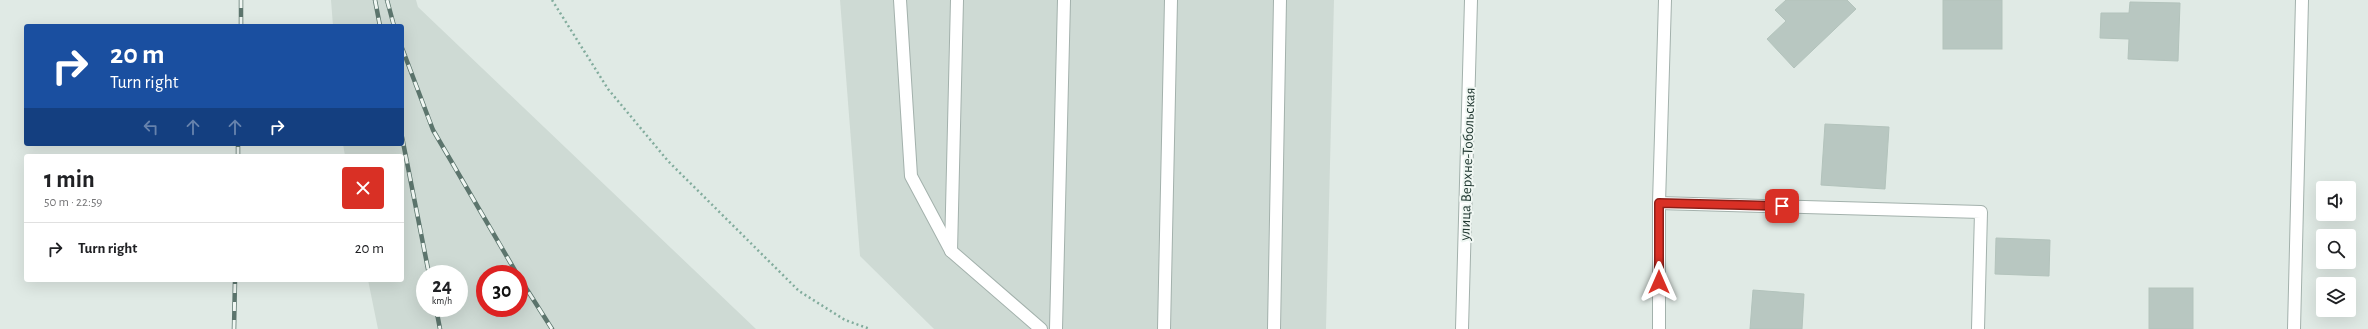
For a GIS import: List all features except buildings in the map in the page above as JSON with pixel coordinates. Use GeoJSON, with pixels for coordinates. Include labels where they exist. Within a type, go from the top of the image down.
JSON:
{"type":"FeatureCollection","features":[{"type":"Feature","properties":{"kind":"street"},"geometry":{"type":"LineString","coordinates":[[900,0],[911,176],[951,252],[1041,329]]}},
{"type":"Feature","properties":{"kind":"street"},"geometry":{"type":"LineString","coordinates":[[951,252],[957,0]]}},
{"type":"Feature","properties":{"kind":"street"},"geometry":{"type":"LineString","coordinates":[[1056,329],[1064,0]]}},
{"type":"Feature","properties":{"kind":"street"},"geometry":{"type":"LineString","coordinates":[[1164,329],[1171,0]]}},
{"type":"Feature","properties":{"kind":"street"},"geometry":{"type":"LineString","coordinates":[[1274,329],[1280,0]]}},
{"type":"Feature","properties":{"kind":"street","name":"улица Верхне-Тобольская"},"geometry":{"type":"LineString","coordinates":[[1462,329],[1471,0]]}},
{"type":"Feature","properties":{"kind":"street"},"geometry":{"type":"LineString","coordinates":[[1659,329],[1659,203],[1665,0]]}},
{"type":"Feature","properties":{"kind":"street"},"geometry":{"type":"LineString","coordinates":[[2294,329],[2302,0]]}},
{"type":"Feature","properties":{"kind":"street"},"geometry":{"type":"LineString","coordinates":[[1659,203],[1981,212],[1978,329]]}},
{"type":"Feature","properties":{"kind":"path"},"geometry":{"type":"LineString","coordinates":[[552,0],[608,89],[668,161],[798,291],[845,320],[870,329]]}},
{"type":"Feature","properties":{"kind":"shaded area"},"geometry":{"type":"Polygon","coordinates":[[[331,0],[416,0],[418,7],[756,329],[378,329],[368,282],[404,282],[404,154],[345,154],[343,146],[404,146],[404,24],[333,24],[331,0]]]}},
{"type":"Feature","properties":{"kind":"shaded area"},"geometry":{"type":"Polygon","coordinates":[[[840,0],[1334,0],[1326,329],[934,329],[860,256],[840,0]]]}},
{"type":"Feature","properties":{"kind":"railway"},"geometry":{"type":"LineString","coordinates":[[241,0],[241,24]]}},
{"type":"Feature","properties":{"kind":"railway"},"geometry":{"type":"LineString","coordinates":[[375,0],[380,24]]}},
{"type":"Feature","properties":{"kind":"railway"},"geometry":{"type":"LineString","coordinates":[[387,0],[393,24]]}},
{"type":"Feature","properties":{"kind":"railway"},"geometry":{"type":"LineString","coordinates":[[404,53],[433,130],[512,265]]}},
{"type":"Feature","properties":{"kind":"railway"},"geometry":{"type":"LineString","coordinates":[[238,146],[238,154]]}},
{"type":"Feature","properties":{"kind":"railway"},"geometry":{"type":"LineString","coordinates":[[404,146],[427,265]]}},
{"type":"Feature","properties":{"kind":"railway"},"geometry":{"type":"LineString","coordinates":[[234,329],[235,282]]}},
{"type":"Feature","properties":{"kind":"railway"},"geometry":{"type":"LineString","coordinates":[[528,291],[552,329]]}},
{"type":"Feature","properties":{"kind":"railway"},"geometry":{"type":"LineString","coordinates":[[438,317],[440,329]]}},
{"type":"Feature","properties":{"kind":"route"},"geometry":{"type":"LineString","coordinates":[[1659,282],[1659,203],[1782,206]]}}]}
